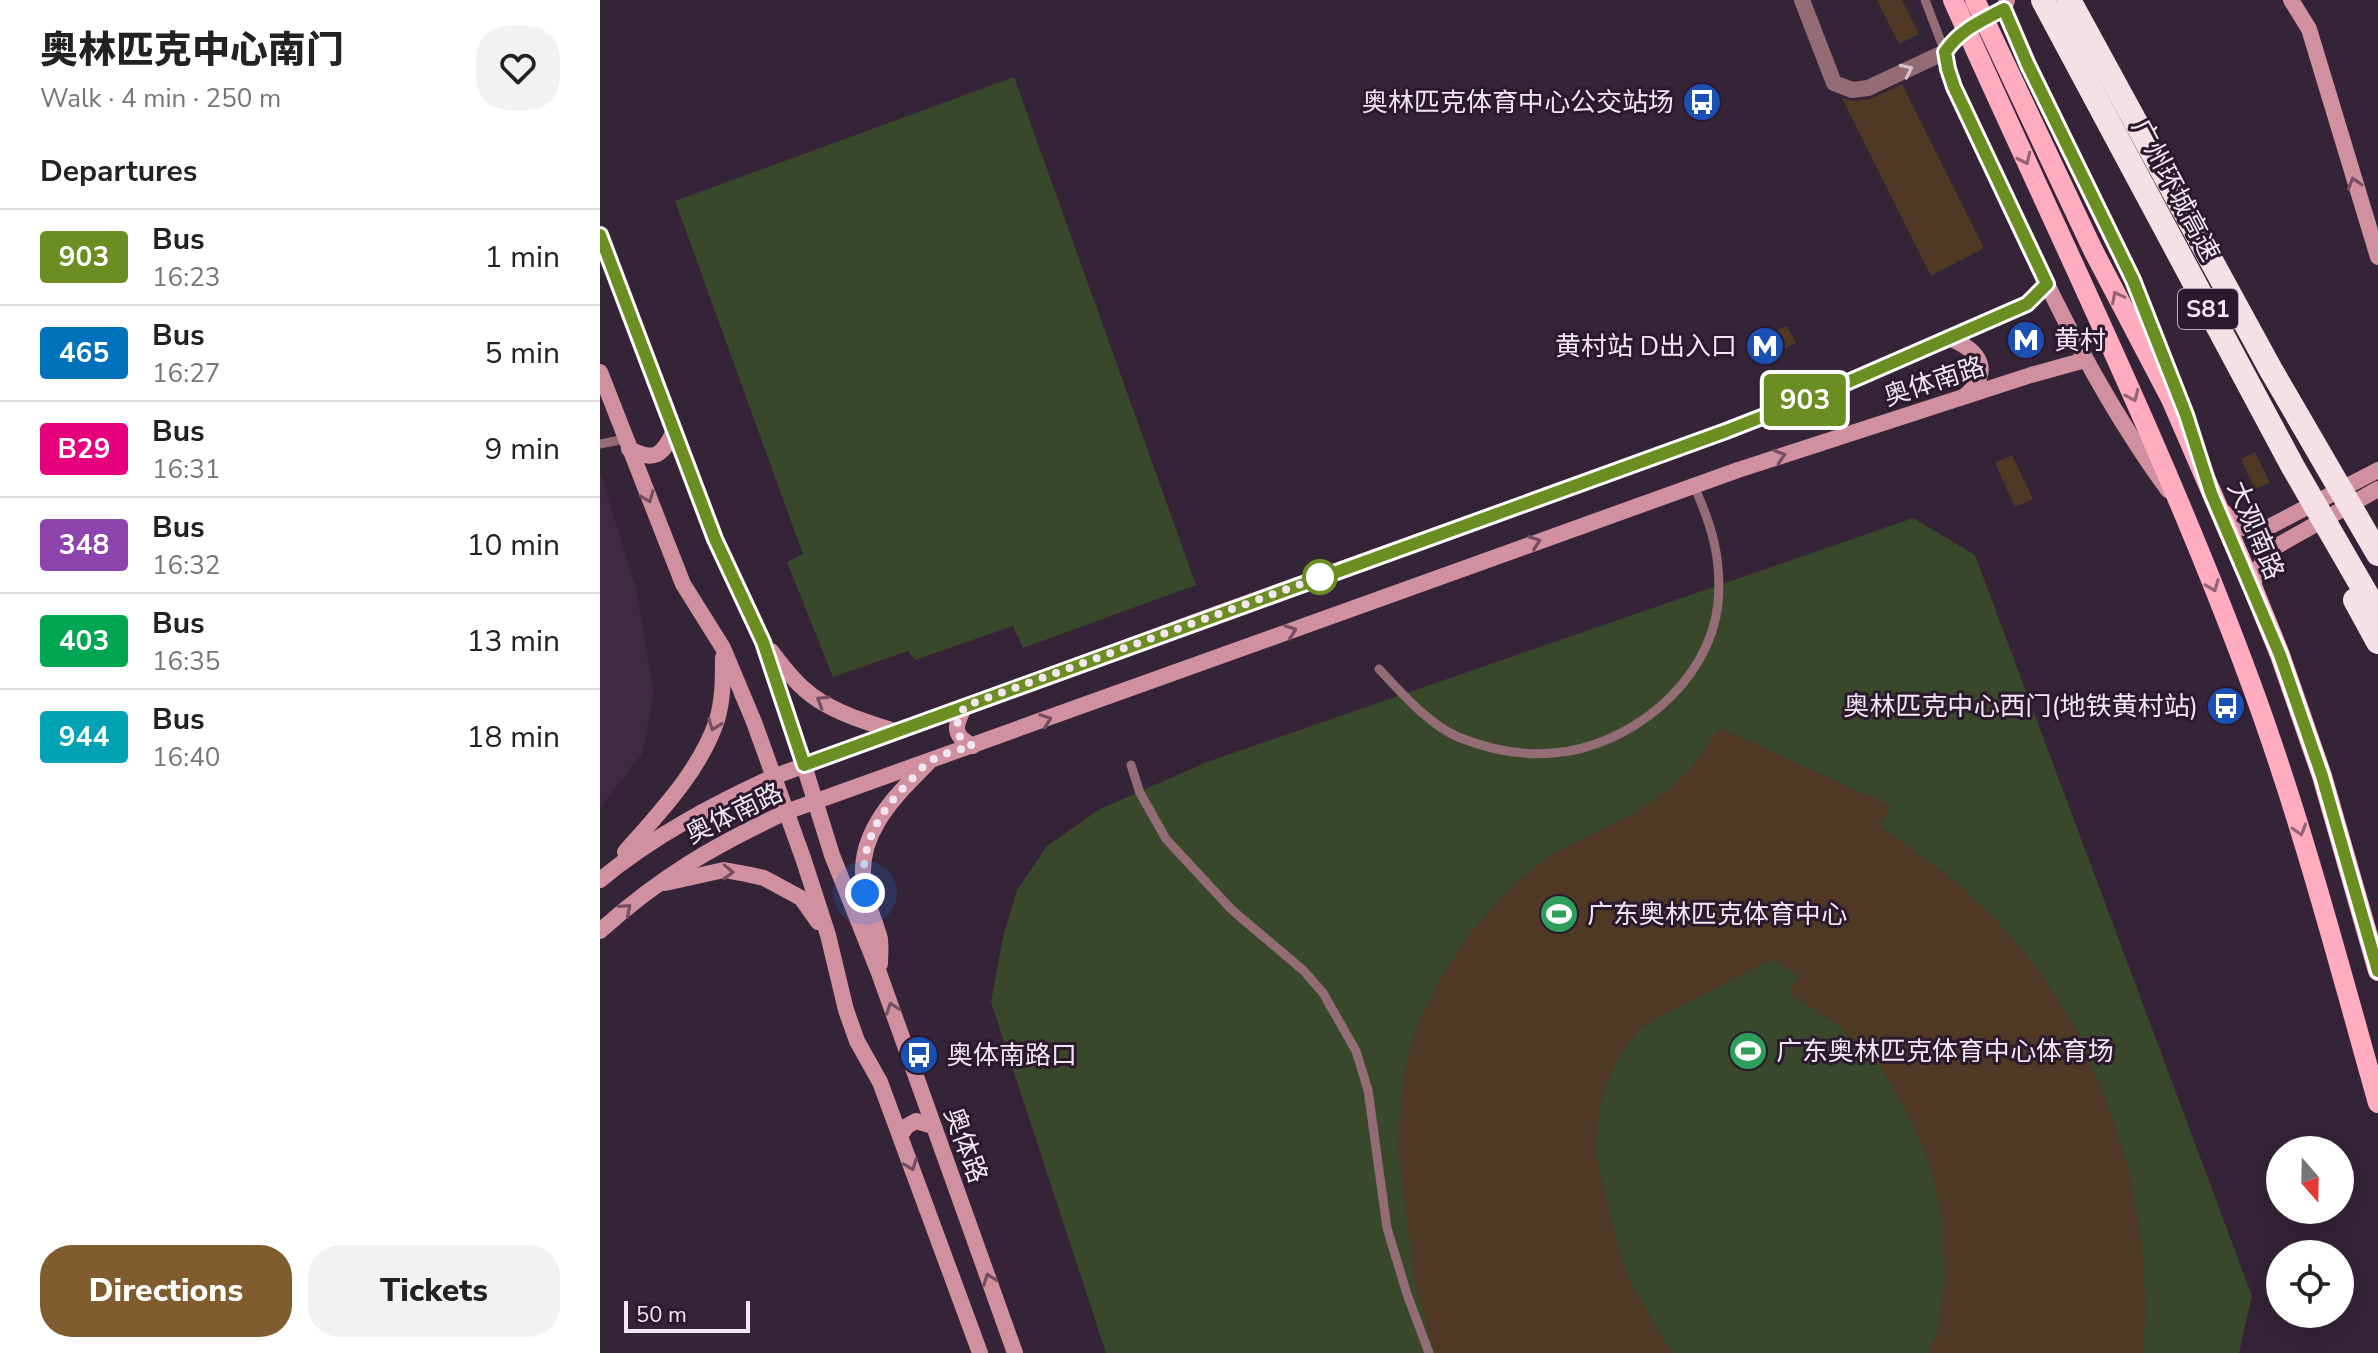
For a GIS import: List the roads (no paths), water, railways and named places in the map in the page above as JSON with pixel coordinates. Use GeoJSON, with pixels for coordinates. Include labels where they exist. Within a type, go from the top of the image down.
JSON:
{"type":"FeatureCollection","features":[{"type":"Feature","properties":{"kind":"highway","name":"广州环城高速"},"geometry":{"type":"LineString","coordinates":[[2043,0],[2293,467],[2378,614]]}},
{"type":"Feature","properties":{"kind":"highway","name":"广州环城高速"},"geometry":{"type":"LineString","coordinates":[[2070,0],[2271,370],[2378,554]]}},
{"type":"Feature","properties":{"kind":"highway"},"geometry":{"type":"LineString","coordinates":[[2070,0],[2378,525]]}},
{"type":"Feature","properties":{"kind":"highway"},"geometry":{"type":"LineString","coordinates":[[2081,72],[2247,405],[2378,642]]}},
{"type":"Feature","properties":{"kind":"main road"},"geometry":{"type":"LineString","coordinates":[[1953,0],[2185,513],[2249,677],[2278,759],[2378,1103]]}},
{"type":"Feature","properties":{"kind":"main road","name":"大观南路"},"geometry":{"type":"LineString","coordinates":[[1975,0],[2093,250],[2171,399],[2252,586],[2305,725],[2378,971]]}},
{"type":"Feature","properties":{"kind":"street"},"geometry":{"type":"LineString","coordinates":[[1802,0],[1834,83],[1852,90],[1868,88],[1945,52],[1954,40],[2003,3],[2021,0]]}},
{"type":"Feature","properties":{"kind":"street"},"geometry":{"type":"LineString","coordinates":[[2291,0],[2309,29],[2378,257]]}},
{"type":"Feature","properties":{"kind":"street"},"geometry":{"type":"LineString","coordinates":[[2003,3],[2028,65],[2133,280],[2186,415],[2211,493],[2232,523],[2240,529],[2267,528],[2378,470]]}},
{"type":"Feature","properties":{"kind":"street"},"geometry":{"type":"LineString","coordinates":[[1945,52],[1954,87],[2085,360],[2150,465],[2185,513]]}},
{"type":"Feature","properties":{"kind":"street","name":"奥体路"},"geometry":{"type":"LineString","coordinates":[[600,235],[715,539],[763,642],[832,855],[879,973],[1015,1353]]}},
{"type":"Feature","properties":{"kind":"street","name":"奥体南路"},"geometry":{"type":"LineString","coordinates":[[601,880],[650,842],[728,797],[773,777],[1726,431],[1823,393],[2027,304],[2047,284]]}},
{"type":"Feature","properties":{"kind":"street"},"geometry":{"type":"LineString","coordinates":[[1949,338],[1972,352],[1983,372],[1977,384],[1964,397]]}},
{"type":"Feature","properties":{"kind":"street","name":"奥体南路"},"geometry":{"type":"LineString","coordinates":[[600,931],[652,887],[713,848],[786,812],[1694,486],[2085,360]]}},
{"type":"Feature","properties":{"kind":"street"},"geometry":{"type":"LineString","coordinates":[[600,372],[683,584],[723,648],[754,722],[828,935],[846,1010],[857,1041],[880,1082],[980,1353]]}},
{"type":"Feature","properties":{"kind":"street"},"geometry":{"type":"LineString","coordinates":[[627,444],[649,457],[656,456],[665,448],[674,431]]}},
{"type":"Feature","properties":{"kind":"street"},"geometry":{"type":"LineString","coordinates":[[2252,586],[2264,557],[2277,546],[2378,489]]}},
{"type":"Feature","properties":{"kind":"street"},"geometry":{"type":"LineString","coordinates":[[763,642],[804,689],[835,709],[894,731]]}},
{"type":"Feature","properties":{"kind":"street"},"geometry":{"type":"LineString","coordinates":[[601,880],[674,794],[701,755],[717,719],[723,648]]}},
{"type":"Feature","properties":{"kind":"street"},"geometry":{"type":"LineString","coordinates":[[965,706],[956,728],[962,741],[973,746]]}},
{"type":"Feature","properties":{"kind":"street"},"geometry":{"type":"LineString","coordinates":[[879,973],[880,941],[863,877],[867,846],[883,812],[931,760]]}},
{"type":"Feature","properties":{"kind":"street"},"geometry":{"type":"LineString","coordinates":[[652,887],[724,870],[764,878],[801,898],[828,935]]}},
{"type":"Feature","properties":{"kind":"street"},"geometry":{"type":"LineString","coordinates":[[900,1136],[911,1123],[933,1126]]}},
{"type":"Feature","properties":{"kind":"lane"},"geometry":{"type":"LineString","coordinates":[[1925,0],[1945,52]]}},
{"type":"Feature","properties":{"kind":"lane"},"geometry":{"type":"LineString","coordinates":[[600,444],[627,444]]}},
{"type":"Feature","properties":{"kind":"lane"},"geometry":{"type":"LineString","coordinates":[[1379,669],[1419,710],[1442,727],[1454,735],[1487,747],[1520,754],[1555,753],[1596,744],[1629,729],[1660,708],[1683,684],[1699,660],[1718,607],[1717,550],[1710,520],[1694,486]]}},
{"type":"Feature","properties":{"kind":"lane"},"geometry":{"type":"LineString","coordinates":[[1131,765],[1140,793],[1166,839],[1232,910],[1304,971],[1323,993],[1356,1051],[1368,1090],[1387,1228],[1429,1353]]}},
{"type":"Feature","properties":{"kind":"place","name":"奥林匹克体育中心公交站场"},"geometry":{"type":"Point","coordinates":[1702,102]}},
{"type":"Feature","properties":{"kind":"place","name":"黄村"},"geometry":{"type":"Point","coordinates":[2026,340]}},
{"type":"Feature","properties":{"kind":"place","name":"黄村站 D出入口"},"geometry":{"type":"Point","coordinates":[1765,346]}},
{"type":"Feature","properties":{"kind":"place","name":"奥林匹克中心西门(地铁黄村站)"},"geometry":{"type":"Point","coordinates":[2226,706]}},
{"type":"Feature","properties":{"kind":"place","name":"广东奥林匹克体育中心"},"geometry":{"type":"Point","coordinates":[1559,914]}},
{"type":"Feature","properties":{"kind":"place","name":"广东奥林匹克体育中心体育场"},"geometry":{"type":"Point","coordinates":[1748,1051]}},
{"type":"Feature","properties":{"kind":"place","name":"奥体南路口"},"geometry":{"type":"Point","coordinates":[919,1055]}}]}
